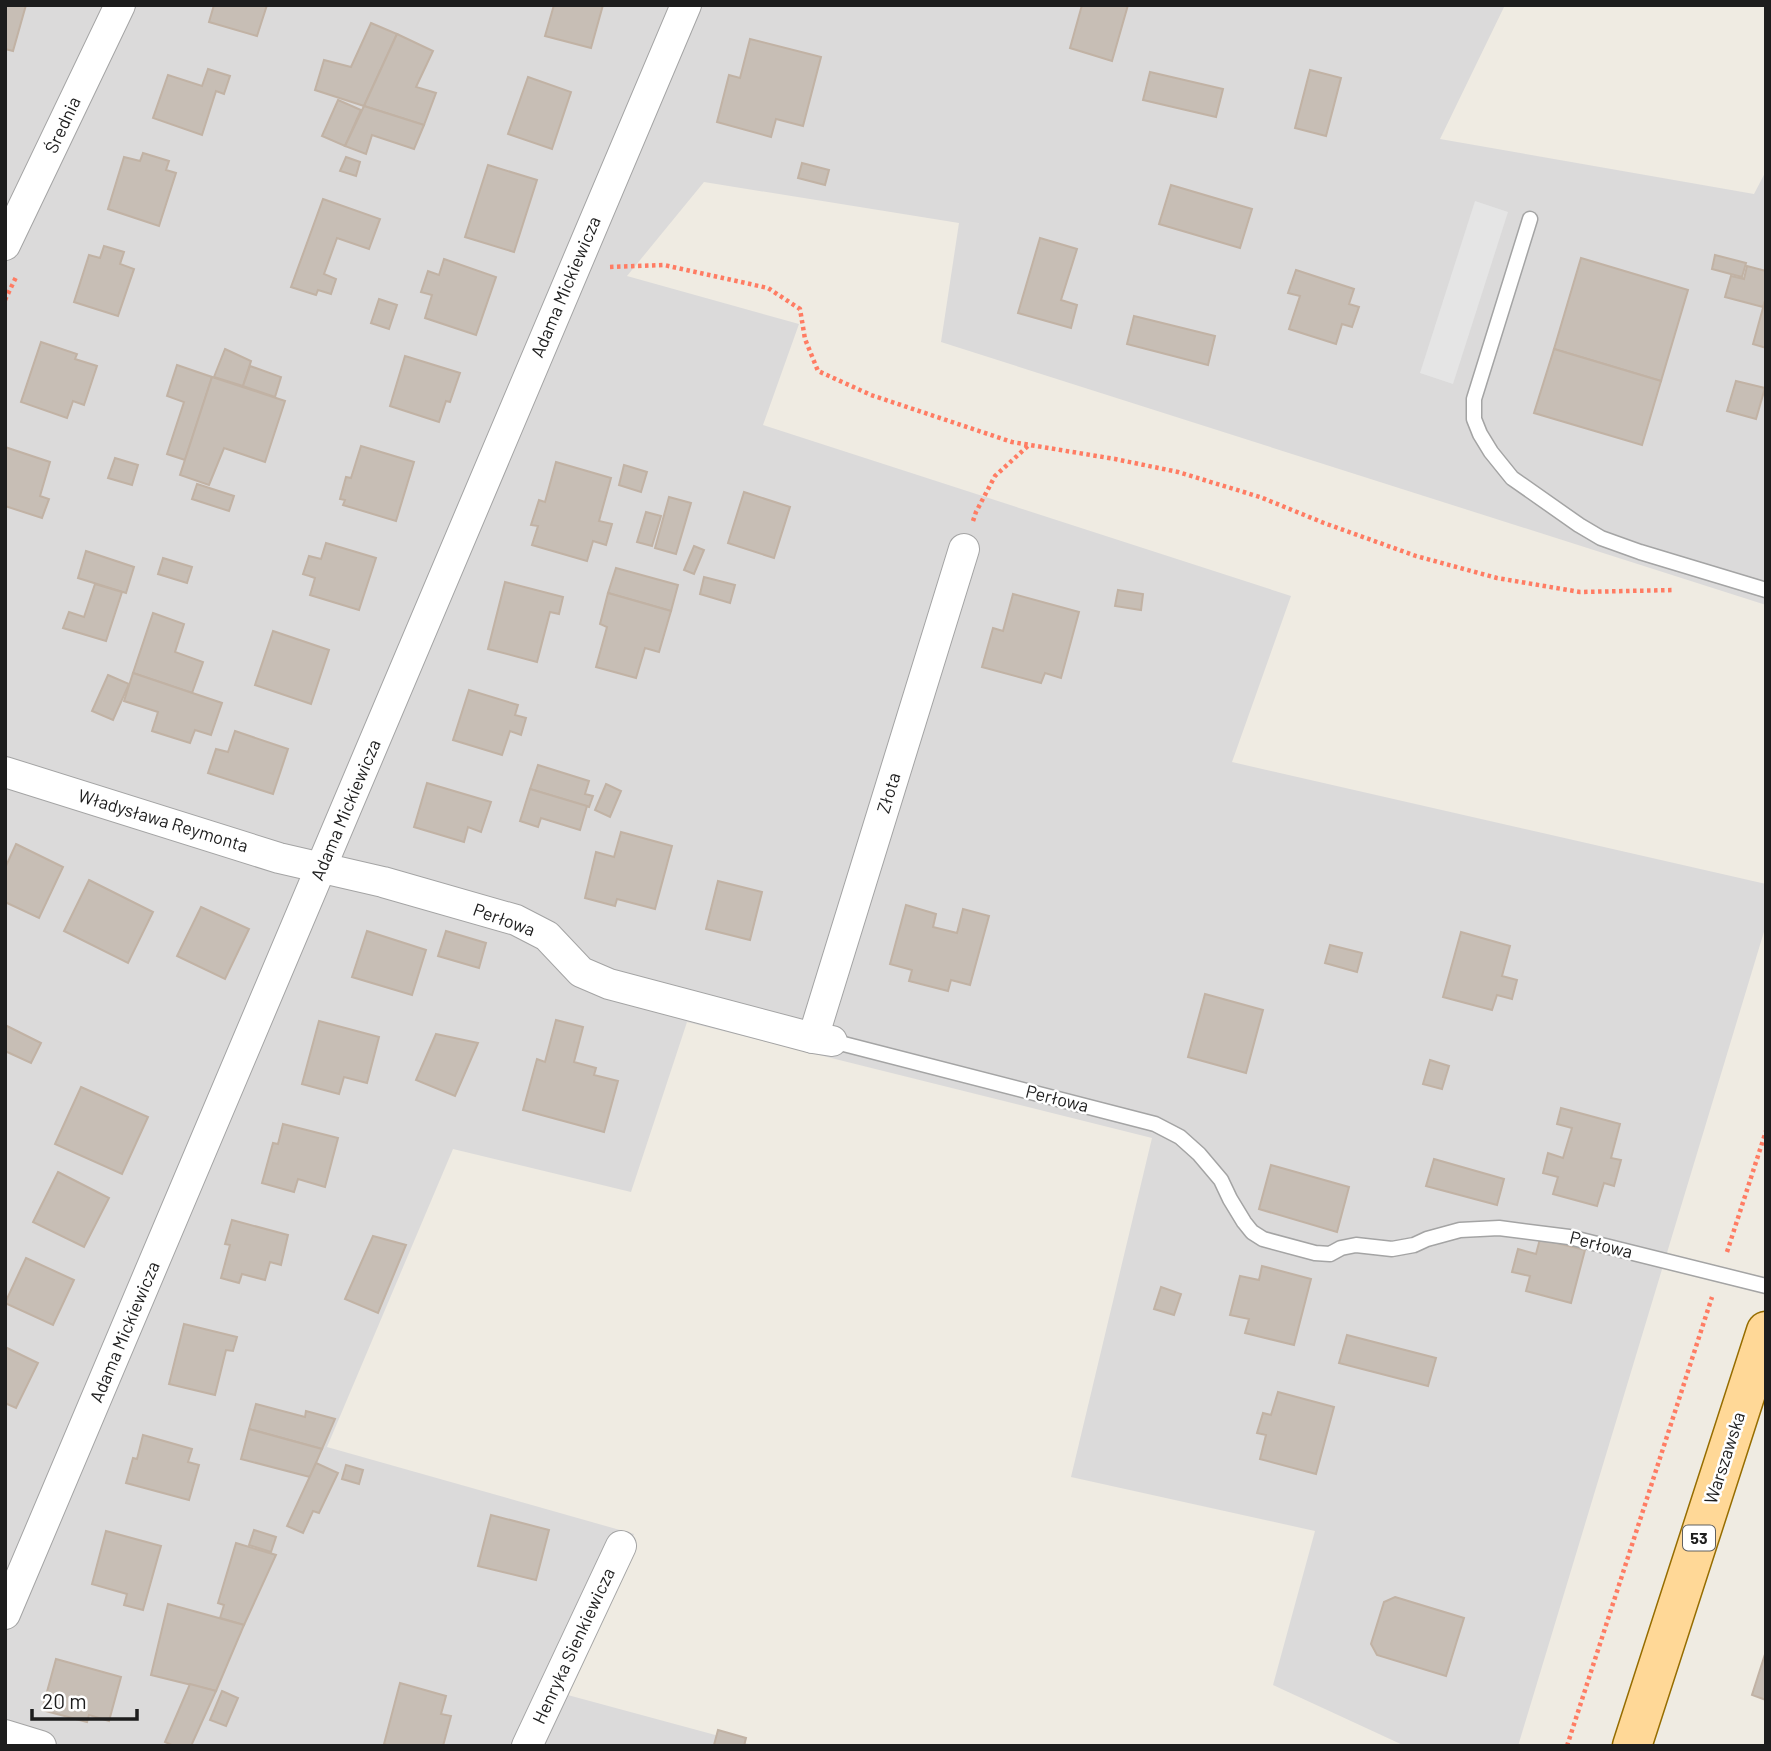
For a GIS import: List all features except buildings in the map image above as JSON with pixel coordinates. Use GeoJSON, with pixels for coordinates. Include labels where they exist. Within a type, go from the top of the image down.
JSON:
{"type":"FeatureCollection","features":[{"type":"Feature","properties":{"kind":"main road","name":"Warszawska"},"geometry":{"type":"LineString","coordinates":[[1632,1746],[1766,1331]]}},
{"type":"Feature","properties":{"kind":"street","name":"Średnia"},"geometry":{"type":"LineString","coordinates":[[5,245],[120,5]]}},
{"type":"Feature","properties":{"kind":"street","name":"Adama Mickiewicza"},"geometry":{"type":"LineString","coordinates":[[5,1614],[686,5]]}},
{"type":"Feature","properties":{"kind":"street","name":"Złota"},"geometry":{"type":"LineString","coordinates":[[823,1039],[964,549]]}},
{"type":"Feature","properties":{"kind":"street","name":"Władysława Reymonta"},"geometry":{"type":"LineString","coordinates":[[5,772],[279,858],[321,868]]}},
{"type":"Feature","properties":{"kind":"street","name":"Perłowa"},"geometry":{"type":"LineString","coordinates":[[321,868],[383,882],[516,920],[547,936],[581,972],[609,984],[823,1039]]}},
{"type":"Feature","properties":{"kind":"street","name":"Henryka Sienkiewicza"},"geometry":{"type":"LineString","coordinates":[[527,1746],[621,1546]]}},
{"type":"Feature","properties":{"kind":"street"},"geometry":{"type":"LineString","coordinates":[[5,1735],[41,1746]]}},
{"type":"Feature","properties":{"kind":"lane"},"geometry":{"type":"LineString","coordinates":[[1530,219],[1474,399],[1474,419],[1480,435],[1512,478],[1601,538],[1766,590]]}},
{"type":"Feature","properties":{"kind":"lane","name":"Perłowa"},"geometry":{"type":"LineString","coordinates":[[823,1039],[1155,1124],[1180,1137],[1199,1154],[1221,1180],[1252,1232],[1263,1239],[1315,1253],[1330,1254],[1356,1245],[1392,1249],[1460,1230],[1499,1228],[1569,1237],[1766,1286]]}},
{"type":"Feature","properties":{"kind":"path"},"geometry":{"type":"LineString","coordinates":[[574,269],[664,265],[768,288],[800,309],[806,339],[818,371],[871,395],[1012,442],[1178,472],[1260,497],[1416,556],[1497,578],[1580,592],[1682,589]]}},
{"type":"Feature","properties":{"kind":"path"},"geometry":{"type":"LineString","coordinates":[[964,549],[975,512],[995,476],[1029,444]]}},
{"type":"Feature","properties":{"kind":"path"},"geometry":{"type":"LineString","coordinates":[[1567,1746],[1766,1131]]}},
{"type":"Feature","properties":{"kind":"shaded area"},"geometry":{"type":"Polygon","coordinates":[[[5,5],[1505,5],[1440,139],[1754,194],[1766,171],[1766,605],[941,342],[959,223],[704,182],[627,276],[799,324],[763,425],[1291,596],[1232,762],[1766,884],[1766,925],[1518,1746],[1405,1746],[1273,1685],[1315,1531],[1071,1477],[1152,1138],[687,1022],[631,1192],[453,1149],[327,1447],[634,1534],[564,1694],[756,1746],[5,1746],[5,5]]]}},
{"type":"Feature","properties":{"kind":"shaded area"},"geometry":{"type":"Polygon","coordinates":[[[1475,201],[1508,212],[1453,384],[1420,373],[1475,201]]]}}]}
